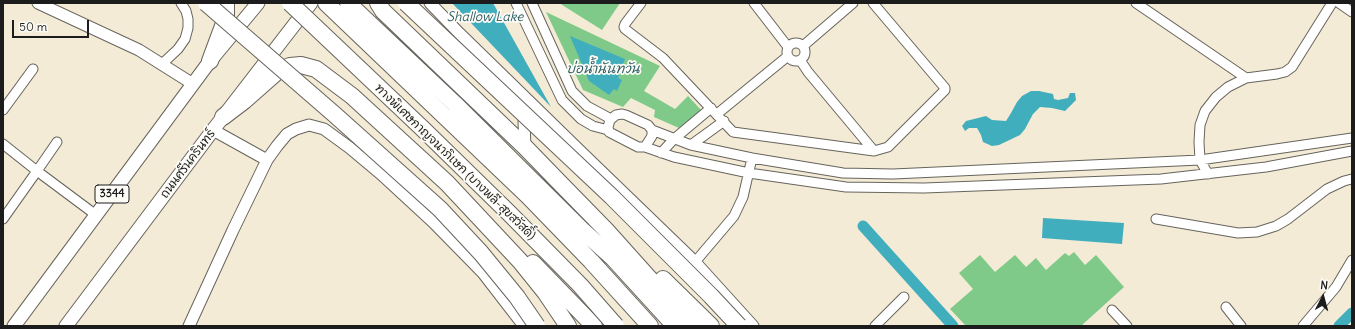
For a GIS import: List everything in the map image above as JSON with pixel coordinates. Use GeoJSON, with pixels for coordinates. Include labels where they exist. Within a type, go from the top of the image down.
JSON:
{"type":"FeatureCollection","features":[{"type":"Feature","properties":{"kind":"highway"},"geometry":{"type":"LineString","coordinates":[[206,3],[334,114],[440,209],[481,253],[538,326]]}},
{"type":"Feature","properties":{"kind":"highway"},"geometry":{"type":"LineString","coordinates":[[210,61],[226,18],[226,3]]}},
{"type":"Feature","properties":{"kind":"highway","name":"ทางพิเศษกาญจนาภิเษก (บางพลี-สุขสวัสดิ์)"},"geometry":{"type":"LineString","coordinates":[[290,3],[417,123],[510,214],[580,285],[616,326]]}},
{"type":"Feature","properties":{"kind":"highway"},"geometry":{"type":"LineString","coordinates":[[326,3],[528,196],[592,261],[650,326]]}},
{"type":"Feature","properties":{"kind":"highway"},"geometry":{"type":"LineString","coordinates":[[348,3],[455,104],[582,230],[613,258],[676,326]]}},
{"type":"Feature","properties":{"kind":"highway"},"geometry":{"type":"LineString","coordinates":[[378,3],[383,10],[525,147],[606,230],[692,326]]}},
{"type":"Feature","properties":{"kind":"highway"},"geometry":{"type":"LineString","coordinates":[[406,3],[612,197],[739,326]]}},
{"type":"Feature","properties":{"kind":"highway"},"geometry":{"type":"LineString","coordinates":[[218,124],[278,71],[290,66],[301,65],[316,69],[352,96],[495,225],[593,324]]}},
{"type":"Feature","properties":{"kind":"highway"},"geometry":{"type":"LineString","coordinates":[[448,183],[520,260],[545,292],[568,326]]}},
{"type":"Feature","properties":{"kind":"highway"},"geometry":{"type":"LineString","coordinates":[[606,230],[662,278],[710,326]]}},
{"type":"Feature","properties":{"kind":"main road","name":"3344"},"geometry":{"type":"LineString","coordinates":[[14,326],[210,61],[258,3]]}},
{"type":"Feature","properties":{"kind":"main road","name":"ถนนศรีนครินทร์"},"geometry":{"type":"LineString","coordinates":[[66,326],[311,3]]}},
{"type":"Feature","properties":{"kind":"street"},"geometry":{"type":"LineString","coordinates":[[38,3],[139,50],[193,84]]}},
{"type":"Feature","properties":{"kind":"street"},"geometry":{"type":"LineString","coordinates":[[162,64],[178,49],[185,39],[188,28],[188,19],[186,11],[181,3]]}},
{"type":"Feature","properties":{"kind":"street"},"geometry":{"type":"LineString","coordinates":[[430,3],[531,104],[695,262],[753,326]]}},
{"type":"Feature","properties":{"kind":"street"},"geometry":{"type":"LineString","coordinates":[[516,3],[562,100],[581,119],[593,126],[608,130],[612,134],[638,147],[645,147],[674,157],[749,172],[846,187],[916,188],[1153,179],[1266,167],[1352,151]]}},
{"type":"Feature","properties":{"kind":"street"},"geometry":{"type":"LineString","coordinates":[[532,3],[572,91],[587,106],[611,119]]}},
{"type":"Feature","properties":{"kind":"street"},"geometry":{"type":"LineString","coordinates":[[641,3],[625,24],[625,29],[663,58],[730,129],[738,133],[874,151],[888,147],[945,90],[872,3]]}},
{"type":"Feature","properties":{"kind":"street"},"geometry":{"type":"LineString","coordinates":[[754,3],[788,51],[792,60],[800,60]]}},
{"type":"Feature","properties":{"kind":"street"},"geometry":{"type":"LineString","coordinates":[[803,46],[853,3]]}},
{"type":"Feature","properties":{"kind":"street"},"geometry":{"type":"LineString","coordinates":[[1136,3],[1246,78]]}},
{"type":"Feature","properties":{"kind":"street"},"geometry":{"type":"LineString","coordinates":[[1208,174],[1200,160],[1199,142],[1200,125],[1205,111],[1216,97],[1228,87],[1246,78],[1277,74],[1285,72],[1292,67],[1332,3]]}},
{"type":"Feature","properties":{"kind":"street"},"geometry":{"type":"LineString","coordinates":[[1339,3],[1352,12]]}},
{"type":"Feature","properties":{"kind":"street"},"geometry":{"type":"LineString","coordinates":[[691,145],[717,114],[796,43],[803,46]]}},
{"type":"Feature","properties":{"kind":"street"},"geometry":{"type":"LineString","coordinates":[[800,60],[804,54],[803,46]]}},
{"type":"Feature","properties":{"kind":"street"},"geometry":{"type":"LineString","coordinates":[[800,60],[808,72],[874,151]]}},
{"type":"Feature","properties":{"kind":"street"},"geometry":{"type":"LineString","coordinates":[[3,110],[33,69]]}},
{"type":"Feature","properties":{"kind":"street"},"geometry":{"type":"LineString","coordinates":[[525,147],[524,122],[531,104]]}},
{"type":"Feature","properties":{"kind":"street"},"geometry":{"type":"LineString","coordinates":[[661,153],[674,139],[717,114]]}},
{"type":"Feature","properties":{"kind":"street"},"geometry":{"type":"LineString","coordinates":[[608,130],[611,119],[616,115],[626,115],[648,125],[652,130],[691,145],[752,158],[842,173],[893,174],[1200,160],[1352,138]]}},
{"type":"Feature","properties":{"kind":"street"},"geometry":{"type":"LineString","coordinates":[[218,124],[267,160]]}},
{"type":"Feature","properties":{"kind":"street"},"geometry":{"type":"LineString","coordinates":[[189,326],[267,160],[287,134],[308,125],[324,129],[350,148],[433,222],[483,273],[524,326]]}},
{"type":"Feature","properties":{"kind":"street"},"geometry":{"type":"LineString","coordinates":[[645,147],[652,136],[652,130]]}},
{"type":"Feature","properties":{"kind":"street"},"geometry":{"type":"LineString","coordinates":[[3,219],[57,142]]}},
{"type":"Feature","properties":{"kind":"street"},"geometry":{"type":"LineString","coordinates":[[3,144],[96,215]]}},
{"type":"Feature","properties":{"kind":"street"},"geometry":{"type":"LineString","coordinates":[[695,262],[734,216],[743,197],[752,158]]}},
{"type":"Feature","properties":{"kind":"street"},"geometry":{"type":"LineString","coordinates":[[1156,219],[1238,233],[1256,232],[1276,226],[1288,219],[1327,189],[1344,181],[1352,180]]}},
{"type":"Feature","properties":{"kind":"street"},"geometry":{"type":"LineString","coordinates":[[1303,326],[1336,287],[1352,260]]}},
{"type":"Feature","properties":{"kind":"street"},"geometry":{"type":"LineString","coordinates":[[875,326],[904,297]]}},
{"type":"Feature","properties":{"kind":"street"},"geometry":{"type":"LineString","coordinates":[[1226,307],[1241,326]]}},
{"type":"Feature","properties":{"kind":"street"},"geometry":{"type":"LineString","coordinates":[[1112,310],[1127,326]]}},
{"type":"Feature","properties":{"kind":"green space"},"geometry":{"type":"Polygon","coordinates":[[[559,3],[620,3],[602,30],[559,3]]]}},
{"type":"Feature","properties":{"kind":"green space"},"geometry":{"type":"Polygon","coordinates":[[[546,12],[660,66],[644,91],[675,109],[688,96],[702,111],[679,128],[654,117],[655,110],[631,98],[623,107],[583,90],[546,12]]]}},
{"type":"Feature","properties":{"kind":"green space"},"geometry":{"type":"Polygon","coordinates":[[[1074,252],[1085,265],[1096,255],[1124,287],[1081,326],[966,326],[950,309],[973,289],[959,273],[980,255],[995,272],[1015,255],[1026,267],[1036,258],[1046,270],[1065,253],[1069,256],[1074,252]]]}},
{"type":"Feature","properties":{"kind":"water","name":"Shallow Lake"},"geometry":{"type":"Polygon","coordinates":[[[452,3],[493,3],[551,107],[452,3]]]}},
{"type":"Feature","properties":{"kind":"water","name":"บ่อน้ำนันทวัน"},"geometry":{"type":"Polygon","coordinates":[[[570,36],[625,59],[618,78],[622,80],[617,91],[614,89],[609,95],[589,81],[570,36]]]}},
{"type":"Feature","properties":{"kind":"water"},"geometry":{"type":"Polygon","coordinates":[[[1031,91],[1053,94],[1054,99],[1058,100],[1068,98],[1070,93],[1075,93],[1076,100],[1065,111],[1040,107],[1033,114],[1020,135],[999,145],[992,146],[983,142],[977,128],[969,128],[965,131],[962,126],[966,121],[986,116],[992,120],[1006,121],[1022,96],[1031,91]]]}},
{"type":"Feature","properties":{"kind":"water"},"geometry":{"type":"Polygon","coordinates":[[[1043,218],[1124,223],[1122,244],[1042,238],[1043,218]]]}},
{"type":"Feature","properties":{"kind":"waterway"},"geometry":{"type":"LineString","coordinates":[[863,226],[953,326]]}},
{"type":"Feature","properties":{"kind":"waterway"},"geometry":{"type":"LineString","coordinates":[[1339,326],[1352,313]]}}]}
